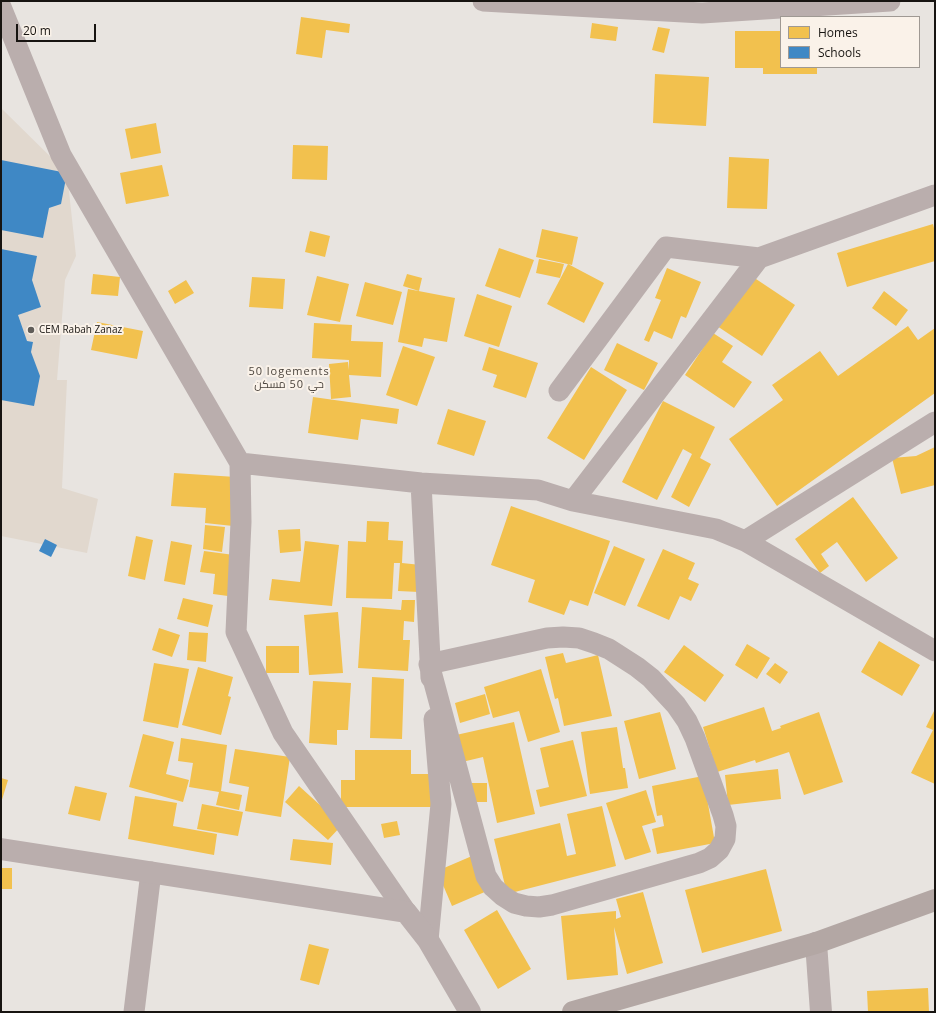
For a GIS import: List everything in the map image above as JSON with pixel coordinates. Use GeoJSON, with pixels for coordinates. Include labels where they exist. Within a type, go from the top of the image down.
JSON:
{"type":"FeatureCollection","features":[{"type":"Feature","properties":{"kind":"main road"},"geometry":{"type":"LineString","coordinates":[[573,1012],[816,943],[935,900]]}},
{"type":"Feature","properties":{"kind":"street"},"geometry":{"type":"LineString","coordinates":[[483,1],[702,7],[890,1]]}},
{"type":"Feature","properties":{"kind":"street"},"geometry":{"type":"LineString","coordinates":[[1,7],[61,155],[240,463],[240,522],[236,632],[283,733],[406,912],[428,940],[470,1012]]}},
{"type":"Feature","properties":{"kind":"street"},"geometry":{"type":"LineString","coordinates":[[559,391],[666,247],[759,258],[935,195]]}},
{"type":"Feature","properties":{"kind":"street"},"geometry":{"type":"LineString","coordinates":[[573,501],[759,258]]}},
{"type":"Feature","properties":{"kind":"street"},"geometry":{"type":"LineString","coordinates":[[746,541],[935,422]]}},
{"type":"Feature","properties":{"kind":"street"},"geometry":{"type":"LineString","coordinates":[[240,463],[421,483],[538,490],[573,501],[716,529],[746,541],[935,651]]}},
{"type":"Feature","properties":{"kind":"street"},"geometry":{"type":"LineString","coordinates":[[421,483],[429,664],[441,804],[428,940]]}},
{"type":"Feature","properties":{"kind":"street"},"geometry":{"type":"LineString","coordinates":[[547,638],[579,638],[594,642],[609,649],[637,667],[664,691],[687,721],[695,738],[726,826],[725,839],[719,850],[710,858],[699,863],[552,905],[539,907],[526,906],[514,903],[503,896],[493,887],[486,876],[482,864],[429,664],[547,638]]}},
{"type":"Feature","properties":{"kind":"street"},"geometry":{"type":"LineString","coordinates":[[1,849],[406,912]]}},
{"type":"Feature","properties":{"kind":"street"},"geometry":{"type":"LineString","coordinates":[[134,1012],[151,872]]}},
{"type":"Feature","properties":{"kind":"street"},"geometry":{"type":"LineString","coordinates":[[816,943],[821,1012]]}},
{"type":"Feature","properties":{"kind":"shaded area","name":"CEM Rabah Zanaz"},"geometry":{"type":"Polygon","coordinates":[[[1,108],[67,173],[76,256],[65,280],[57,380],[67,380],[62,488],[98,499],[87,553],[1,536],[1,108]]]}},
{"type":"Feature","properties":{"kind":"building: Homes"},"geometry":{"type":"Polygon","coordinates":[[[301,17],[350,24],[349,33],[326,30],[322,58],[296,54],[301,17]]]}},
{"type":"Feature","properties":{"kind":"building: Homes"},"geometry":{"type":"Polygon","coordinates":[[[592,23],[618,27],[616,41],[590,38],[592,23]]]}},
{"type":"Feature","properties":{"kind":"building: Homes"},"geometry":{"type":"Polygon","coordinates":[[[658,27],[670,29],[664,53],[652,50],[658,27]]]}},
{"type":"Feature","properties":{"kind":"building: Homes"},"geometry":{"type":"Polygon","coordinates":[[[735,31],[780,31],[780,68],[817,68],[817,74],[763,74],[763,68],[735,68],[735,31]]]}},
{"type":"Feature","properties":{"kind":"building: Homes"},"geometry":{"type":"Polygon","coordinates":[[[655,74],[709,77],[706,126],[653,123],[655,74]]]}},
{"type":"Feature","properties":{"kind":"building: Homes"},"geometry":{"type":"Polygon","coordinates":[[[156,123],[161,153],[131,159],[125,129],[156,123]]]}},
{"type":"Feature","properties":{"kind":"building: Homes"},"geometry":{"type":"Polygon","coordinates":[[[293,145],[328,146],[327,180],[292,179],[293,145]]]}},
{"type":"Feature","properties":{"kind":"building: Homes"},"geometry":{"type":"Polygon","coordinates":[[[729,157],[769,159],[767,209],[727,208],[729,157]]]}},
{"type":"Feature","properties":{"kind":"building: Homes"},"geometry":{"type":"Polygon","coordinates":[[[162,165],[169,196],[126,204],[120,173],[162,165]]]}},
{"type":"Feature","properties":{"kind":"building: Homes"},"geometry":{"type":"Polygon","coordinates":[[[933,224],[935,232],[935,261],[847,287],[837,253],[933,224]]]}},
{"type":"Feature","properties":{"kind":"building: Homes"},"geometry":{"type":"Polygon","coordinates":[[[542,229],[578,237],[572,265],[536,257],[542,229]]]}},
{"type":"Feature","properties":{"kind":"building: Homes"},"geometry":{"type":"Polygon","coordinates":[[[310,231],[330,236],[325,257],[305,252],[310,231]]]}},
{"type":"Feature","properties":{"kind":"building: Homes"},"geometry":{"type":"Polygon","coordinates":[[[499,248],[534,260],[520,298],[485,286],[499,248]]]}},
{"type":"Feature","properties":{"kind":"building: Homes"},"geometry":{"type":"Polygon","coordinates":[[[539,259],[564,264],[560,278],[536,273],[539,259]]]}},
{"type":"Feature","properties":{"kind":"building: Homes"},"geometry":{"type":"Polygon","coordinates":[[[568,264],[604,283],[584,323],[547,304],[568,264]]]}},
{"type":"Feature","properties":{"kind":"building: Homes"},"geometry":{"type":"Polygon","coordinates":[[[667,268],[701,282],[686,318],[681,316],[672,339],[654,331],[649,342],[644,340],[661,300],[655,298],[667,268]]]}},
{"type":"Feature","properties":{"kind":"building: Homes"},"geometry":{"type":"Polygon","coordinates":[[[93,274],[120,277],[118,296],[91,294],[93,274]]]}},
{"type":"Feature","properties":{"kind":"building: Homes"},"geometry":{"type":"Polygon","coordinates":[[[407,274],[422,278],[419,291],[403,286],[407,274]]]}},
{"type":"Feature","properties":{"kind":"building: Homes"},"geometry":{"type":"Polygon","coordinates":[[[750,275],[795,305],[762,356],[717,326],[750,275]]]}},
{"type":"Feature","properties":{"kind":"building: Homes"},"geometry":{"type":"Polygon","coordinates":[[[317,276],[349,284],[340,322],[307,315],[317,276]]]}},
{"type":"Feature","properties":{"kind":"building: Homes"},"geometry":{"type":"Polygon","coordinates":[[[252,277],[285,279],[283,309],[249,307],[252,277]]]}},
{"type":"Feature","properties":{"kind":"building: Homes"},"geometry":{"type":"Polygon","coordinates":[[[186,280],[194,293],[175,304],[168,291],[186,280]]]}},
{"type":"Feature","properties":{"kind":"building: Homes"},"geometry":{"type":"Polygon","coordinates":[[[365,282],[402,292],[393,325],[356,316],[365,282]]]}},
{"type":"Feature","properties":{"kind":"building: Homes"},"geometry":{"type":"Polygon","coordinates":[[[408,289],[455,298],[447,342],[424,338],[422,347],[398,342],[408,289]]]}},
{"type":"Feature","properties":{"kind":"building: Homes"},"geometry":{"type":"Polygon","coordinates":[[[884,291],[908,310],[896,326],[872,308],[884,291]]]}},
{"type":"Feature","properties":{"kind":"building: Homes"},"geometry":{"type":"Polygon","coordinates":[[[477,294],[512,306],[499,347],[464,336],[477,294]]]}},
{"type":"Feature","properties":{"kind":"building: Homes"},"geometry":{"type":"Polygon","coordinates":[[[97,322],[143,331],[137,359],[91,350],[97,322]]]}},
{"type":"Feature","properties":{"kind":"building: Homes"},"geometry":{"type":"Polygon","coordinates":[[[314,323],[352,325],[351,341],[383,342],[381,377],[349,375],[351,397],[331,399],[329,364],[348,362],[349,370],[349,360],[312,358],[314,323]]]}},
{"type":"Feature","properties":{"kind":"building: Homes"},"geometry":{"type":"Polygon","coordinates":[[[908,326],[918,340],[935,328],[935,393],[777,506],[729,439],[783,400],[772,385],[820,351],[838,376],[908,326]]]}},
{"type":"Feature","properties":{"kind":"building: Homes"},"geometry":{"type":"Polygon","coordinates":[[[713,333],[733,346],[722,362],[752,382],[734,408],[685,375],[713,333]]]}},
{"type":"Feature","properties":{"kind":"building: Homes"},"geometry":{"type":"Polygon","coordinates":[[[617,343],[658,363],[644,390],[604,370],[617,343]]]}},
{"type":"Feature","properties":{"kind":"building: Homes"},"geometry":{"type":"Polygon","coordinates":[[[403,346],[435,357],[417,406],[386,395],[403,346]]]}},
{"type":"Feature","properties":{"kind":"building: Homes"},"geometry":{"type":"Polygon","coordinates":[[[489,347],[538,363],[526,398],[493,387],[497,375],[482,370],[489,347]]]}},
{"type":"Feature","properties":{"kind":"building: Homes"},"geometry":{"type":"Polygon","coordinates":[[[591,367],[627,390],[584,460],[547,438],[591,367]]]}},
{"type":"Feature","properties":{"kind":"building: Homes"},"geometry":{"type":"Polygon","coordinates":[[[313,397],[399,409],[397,424],[361,419],[358,440],[308,433],[313,397]]]}},
{"type":"Feature","properties":{"kind":"building: Homes"},"geometry":{"type":"Polygon","coordinates":[[[663,401],[715,427],[700,458],[711,464],[689,507],[671,497],[692,454],[683,449],[657,500],[622,482],[663,401]]]}},
{"type":"Feature","properties":{"kind":"building: Homes"},"geometry":{"type":"Polygon","coordinates":[[[448,409],[486,421],[474,456],[437,444],[448,409]]]}},
{"type":"Feature","properties":{"kind":"building: Homes"},"geometry":{"type":"Polygon","coordinates":[[[935,447],[935,485],[901,494],[892,458],[916,456],[935,447]]]}},
{"type":"Feature","properties":{"kind":"building: Homes"},"geometry":{"type":"Polygon","coordinates":[[[174,473],[236,477],[233,526],[205,523],[206,508],[171,506],[174,473]]]}},
{"type":"Feature","properties":{"kind":"building: Homes"},"geometry":{"type":"Polygon","coordinates":[[[853,497],[898,558],[866,582],[837,542],[821,554],[829,566],[820,573],[795,539],[853,497]]]}},
{"type":"Feature","properties":{"kind":"building: Homes"},"geometry":{"type":"Polygon","coordinates":[[[511,506],[610,541],[588,606],[570,600],[564,615],[528,602],[535,580],[491,565],[511,506]]]}},
{"type":"Feature","properties":{"kind":"building: Homes"},"geometry":{"type":"Polygon","coordinates":[[[367,521],[389,522],[388,540],[403,541],[402,563],[421,565],[419,592],[398,591],[400,563],[394,563],[392,599],[346,598],[348,541],[366,542],[367,521]]]}},
{"type":"Feature","properties":{"kind":"building: Homes"},"geometry":{"type":"Polygon","coordinates":[[[205,525],[225,527],[222,552],[203,549],[205,525]]]}},
{"type":"Feature","properties":{"kind":"building: Homes"},"geometry":{"type":"Polygon","coordinates":[[[300,529],[301,551],[280,553],[278,530],[300,529]]]}},
{"type":"Feature","properties":{"kind":"building: Homes"},"geometry":{"type":"Polygon","coordinates":[[[136,536],[153,540],[145,580],[128,576],[136,536]]]}},
{"type":"Feature","properties":{"kind":"building: Homes"},"geometry":{"type":"Polygon","coordinates":[[[171,541],[192,545],[185,585],[164,581],[171,541]]]}},
{"type":"Feature","properties":{"kind":"building: Homes"},"geometry":{"type":"Polygon","coordinates":[[[305,541],[339,545],[332,606],[269,600],[272,579],[300,582],[305,541]]]}},
{"type":"Feature","properties":{"kind":"building: Homes"},"geometry":{"type":"Polygon","coordinates":[[[614,546],[645,559],[625,606],[594,593],[614,546]]]}},
{"type":"Feature","properties":{"kind":"building: Homes"},"geometry":{"type":"Polygon","coordinates":[[[663,549],[695,563],[688,579],[699,584],[691,601],[680,596],[669,620],[637,606],[663,549]]]}},
{"type":"Feature","properties":{"kind":"building: Homes"},"geometry":{"type":"Polygon","coordinates":[[[204,551],[234,555],[228,596],[213,594],[215,574],[200,572],[204,551]]]}},
{"type":"Feature","properties":{"kind":"building: Homes"},"geometry":{"type":"Polygon","coordinates":[[[183,598],[213,605],[208,627],[177,619],[183,598]]]}},
{"type":"Feature","properties":{"kind":"building: Homes"},"geometry":{"type":"Polygon","coordinates":[[[402,600],[415,600],[414,622],[404,621],[403,640],[410,640],[408,671],[358,668],[362,607],[401,610],[402,600]]]}},
{"type":"Feature","properties":{"kind":"building: Homes"},"geometry":{"type":"Polygon","coordinates":[[[338,612],[343,673],[309,675],[304,615],[338,612]]]}},
{"type":"Feature","properties":{"kind":"building: Homes"},"geometry":{"type":"Polygon","coordinates":[[[159,628],[180,635],[172,657],[152,650],[159,628]]]}},
{"type":"Feature","properties":{"kind":"building: Homes"},"geometry":{"type":"Polygon","coordinates":[[[189,632],[208,633],[206,662],[187,660],[189,632]]]}},
{"type":"Feature","properties":{"kind":"building: Homes"},"geometry":{"type":"Polygon","coordinates":[[[879,641],[920,665],[902,696],[861,672],[879,641]]]}},
{"type":"Feature","properties":{"kind":"building: Homes"},"geometry":{"type":"Polygon","coordinates":[[[747,644],[770,658],[757,679],[735,665],[747,644]]]}},
{"type":"Feature","properties":{"kind":"building: Homes"},"geometry":{"type":"Polygon","coordinates":[[[684,645],[724,675],[705,702],[664,672],[684,645]]]}},
{"type":"Feature","properties":{"kind":"building: Homes"},"geometry":{"type":"Polygon","coordinates":[[[266,646],[299,646],[299,673],[266,673],[266,646]]]}},
{"type":"Feature","properties":{"kind":"building: Homes"},"geometry":{"type":"Polygon","coordinates":[[[563,653],[566,663],[598,655],[612,716],[564,726],[558,698],[555,699],[545,657],[563,653]]]}},
{"type":"Feature","properties":{"kind":"building: Homes"},"geometry":{"type":"Polygon","coordinates":[[[154,663],[189,669],[178,728],[143,721],[154,663]]]}},
{"type":"Feature","properties":{"kind":"building: Homes"},"geometry":{"type":"Polygon","coordinates":[[[775,663],[788,672],[780,684],[766,674],[775,663]]]}},
{"type":"Feature","properties":{"kind":"building: Homes"},"geometry":{"type":"Polygon","coordinates":[[[198,667],[233,677],[228,696],[231,697],[221,735],[182,725],[198,667]]]}},
{"type":"Feature","properties":{"kind":"building: Homes"},"geometry":{"type":"Polygon","coordinates":[[[541,669],[560,732],[528,742],[519,711],[493,718],[484,687],[541,669]]]}},
{"type":"Feature","properties":{"kind":"building: Homes"},"geometry":{"type":"Polygon","coordinates":[[[372,677],[404,679],[402,739],[370,738],[372,677]]]}},
{"type":"Feature","properties":{"kind":"building: Homes"},"geometry":{"type":"Polygon","coordinates":[[[313,681],[351,683],[348,730],[337,730],[337,745],[309,743],[313,681]]]}},
{"type":"Feature","properties":{"kind":"building: Homes"},"geometry":{"type":"Polygon","coordinates":[[[485,694],[490,714],[460,723],[455,703],[485,694]]]}},
{"type":"Feature","properties":{"kind":"building: Homes"},"geometry":{"type":"Polygon","coordinates":[[[764,707],[772,731],[781,728],[780,726],[819,712],[843,782],[804,795],[789,752],[756,763],[755,760],[717,772],[703,727],[764,707]]]}},
{"type":"Feature","properties":{"kind":"building: Homes"},"geometry":{"type":"Polygon","coordinates":[[[935,709],[935,784],[911,773],[933,730],[926,727],[935,709]]]}},
{"type":"Feature","properties":{"kind":"building: Homes"},"geometry":{"type":"Polygon","coordinates":[[[660,712],[676,769],[639,779],[624,721],[660,712]]]}},
{"type":"Feature","properties":{"kind":"building: Homes"},"geometry":{"type":"Polygon","coordinates":[[[514,722],[535,814],[497,823],[483,757],[462,762],[456,735],[514,722]]]}},
{"type":"Feature","properties":{"kind":"building: Homes"},"geometry":{"type":"Polygon","coordinates":[[[617,727],[623,768],[625,768],[628,788],[590,794],[581,732],[617,727]]]}},
{"type":"Feature","properties":{"kind":"building: Homes"},"geometry":{"type":"Polygon","coordinates":[[[143,734],[174,742],[166,774],[189,780],[183,802],[129,787],[143,734]]]}},
{"type":"Feature","properties":{"kind":"building: Homes"},"geometry":{"type":"Polygon","coordinates":[[[181,738],[227,745],[221,791],[242,795],[239,810],[216,805],[219,792],[189,787],[193,763],[178,761],[181,738]]]}},
{"type":"Feature","properties":{"kind":"building: Homes"},"geometry":{"type":"Polygon","coordinates":[[[573,740],[587,796],[540,807],[536,790],[549,787],[540,748],[573,740]]]}},
{"type":"Feature","properties":{"kind":"building: Homes"},"geometry":{"type":"Polygon","coordinates":[[[235,749],[290,757],[281,817],[245,811],[249,787],[229,783],[235,749]]]}},
{"type":"Feature","properties":{"kind":"building: Homes"},"geometry":{"type":"Polygon","coordinates":[[[355,750],[411,750],[411,774],[433,774],[433,807],[341,807],[341,780],[355,780],[355,750]]]}},
{"type":"Feature","properties":{"kind":"building: Homes"},"geometry":{"type":"Polygon","coordinates":[[[778,769],[781,799],[728,805],[725,775],[778,769]]]}},
{"type":"Feature","properties":{"kind":"building: Homes"},"geometry":{"type":"Polygon","coordinates":[[[703,776],[715,843],[657,854],[652,829],[664,826],[662,815],[657,816],[652,786],[703,776]]]}},
{"type":"Feature","properties":{"kind":"building: Homes"},"geometry":{"type":"Polygon","coordinates":[[[1,778],[8,780],[1,803],[1,778]]]}},
{"type":"Feature","properties":{"kind":"building: Homes"},"geometry":{"type":"Polygon","coordinates":[[[469,783],[487,783],[487,802],[470,802],[469,783]]]}},
{"type":"Feature","properties":{"kind":"building: Homes"},"geometry":{"type":"Polygon","coordinates":[[[75,786],[107,793],[100,821],[68,814],[75,786]]]}},
{"type":"Feature","properties":{"kind":"building: Homes"},"geometry":{"type":"Polygon","coordinates":[[[299,786],[342,825],[328,840],[285,802],[299,786]]]}},
{"type":"Feature","properties":{"kind":"building: Homes"},"geometry":{"type":"Polygon","coordinates":[[[646,790],[656,822],[642,826],[651,852],[625,860],[606,803],[646,790]]]}},
{"type":"Feature","properties":{"kind":"building: Homes"},"geometry":{"type":"Polygon","coordinates":[[[135,796],[177,803],[173,826],[217,834],[214,855],[128,839],[135,796]]]}},
{"type":"Feature","properties":{"kind":"building: Homes"},"geometry":{"type":"Polygon","coordinates":[[[202,804],[243,812],[238,836],[197,829],[202,804]]]}},
{"type":"Feature","properties":{"kind":"building: Homes"},"geometry":{"type":"Polygon","coordinates":[[[602,806],[616,866],[507,894],[494,839],[560,823],[567,856],[576,854],[567,814],[602,806]]]}},
{"type":"Feature","properties":{"kind":"building: Homes"},"geometry":{"type":"Polygon","coordinates":[[[397,821],[400,835],[384,838],[381,824],[397,821]]]}},
{"type":"Feature","properties":{"kind":"building: Homes"},"geometry":{"type":"Polygon","coordinates":[[[293,839],[333,843],[331,865],[290,860],[293,839]]]}},
{"type":"Feature","properties":{"kind":"building: Homes"},"geometry":{"type":"Polygon","coordinates":[[[472,856],[487,891],[452,906],[437,871],[472,856]]]}},
{"type":"Feature","properties":{"kind":"building: Homes"},"geometry":{"type":"Polygon","coordinates":[[[1,868],[12,868],[12,889],[1,889],[1,868]]]}},
{"type":"Feature","properties":{"kind":"building: Homes"},"geometry":{"type":"Polygon","coordinates":[[[766,869],[782,931],[702,953],[685,890],[766,869]]]}},
{"type":"Feature","properties":{"kind":"building: Homes"},"geometry":{"type":"Polygon","coordinates":[[[643,892],[663,963],[627,974],[614,927],[618,975],[567,980],[561,916],[616,911],[616,919],[621,917],[616,899],[643,892]]]}},
{"type":"Feature","properties":{"kind":"building: Homes"},"geometry":{"type":"Polygon","coordinates":[[[497,910],[531,969],[498,989],[464,930],[497,910]]]}},
{"type":"Feature","properties":{"kind":"building: Homes"},"geometry":{"type":"Polygon","coordinates":[[[309,944],[329,949],[319,985],[300,980],[309,944]]]}},
{"type":"Feature","properties":{"kind":"building: Homes"},"geometry":{"type":"Polygon","coordinates":[[[928,988],[929,1012],[868,1012],[867,991],[928,988]]]}},
{"type":"Feature","properties":{"kind":"building: Schools"},"geometry":{"type":"Polygon","coordinates":[[[1,160],[67,173],[61,204],[49,208],[43,238],[1,230],[1,160]]]}},
{"type":"Feature","properties":{"kind":"building: Schools"},"geometry":{"type":"Polygon","coordinates":[[[1,249],[37,256],[32,280],[41,307],[18,315],[27,341],[33,342],[31,352],[40,376],[34,406],[1,400],[1,249]]]}},
{"type":"Feature","properties":{"kind":"building: Schools"},"geometry":{"type":"Polygon","coordinates":[[[45,539],[57,545],[51,557],[39,551],[45,539]]]}},
{"type":"Feature","properties":{"kind":"place","name":"CEM Rabah Zanaz"},"geometry":{"type":"Point","coordinates":[31,330]}},
{"type":"Feature","properties":{"kind":"district","name":"50 logements حي 50 مسكن"},"geometry":{"type":"Point","coordinates":[289,378]}}]}
